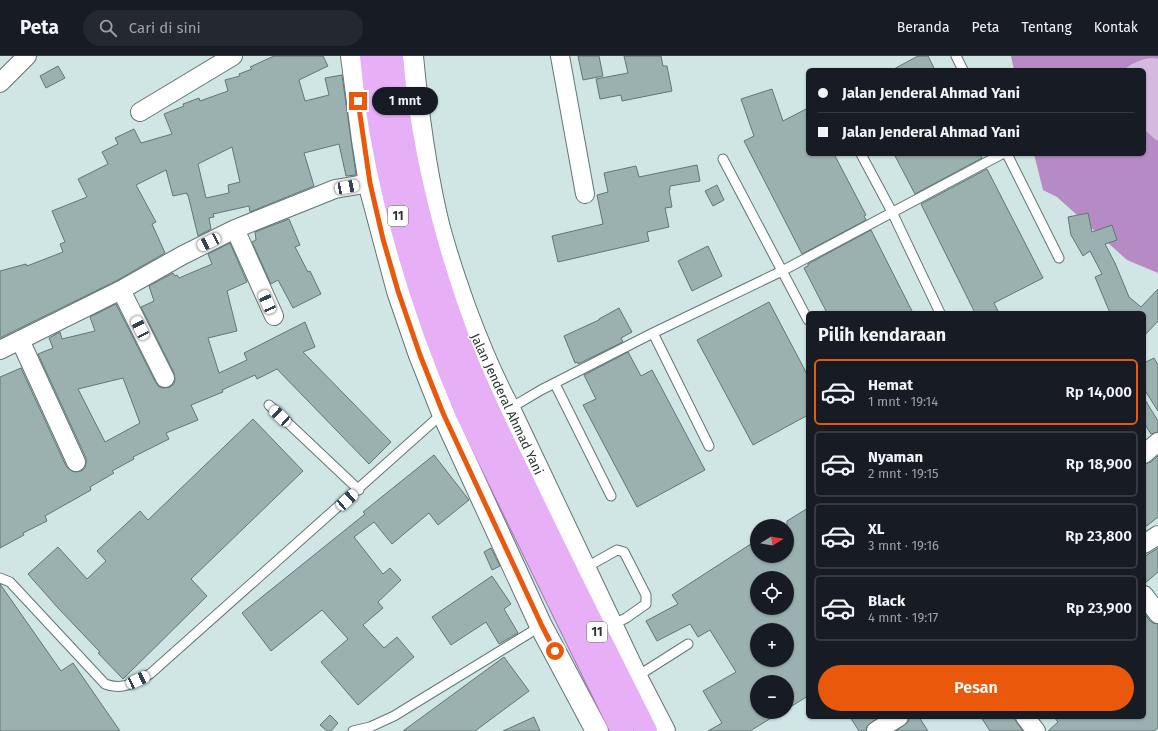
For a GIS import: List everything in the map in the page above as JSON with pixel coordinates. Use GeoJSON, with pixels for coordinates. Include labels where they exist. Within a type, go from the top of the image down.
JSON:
{"type":"FeatureCollection","features":[{"type":"Feature","properties":{"kind":"highway","name":"Jalan Jenderal Ahmad Yani"},"geometry":{"type":"LineString","coordinates":[[371,56],[380,132],[396,209],[417,284],[448,370],[477,410],[548,534],[646,731]]}},
{"type":"Feature","properties":{"kind":"highway","name":"Jalan Jenderal Ahmad Yani"},"geometry":{"type":"LineString","coordinates":[[392,56],[401,126],[418,207],[439,282],[465,356],[477,410],[622,731]]}},
{"type":"Feature","properties":{"kind":"street"},"geometry":{"type":"LineString","coordinates":[[0,83],[27,56]]}},
{"type":"Feature","properties":{"kind":"street"},"geometry":{"type":"LineString","coordinates":[[140,112],[232,56]]}},
{"type":"Feature","properties":{"kind":"street"},"geometry":{"type":"LineString","coordinates":[[352,56],[370,183],[383,239],[398,291],[420,355],[443,413],[542,626],[597,731]]}},
{"type":"Feature","properties":{"kind":"street","name":"Jalan Jenderal Ahmad Yani"},"geometry":{"type":"LineString","coordinates":[[412,56],[424,156],[436,217],[450,266],[480,350],[495,383],[512,408],[584,568],[636,677],[664,731]]}},
{"type":"Feature","properties":{"kind":"street"},"geometry":{"type":"LineString","coordinates":[[560,56],[585,194]]}},
{"type":"Feature","properties":{"kind":"street"},"geometry":{"type":"LineString","coordinates":[[0,350],[121,290],[183,255],[235,229],[335,189],[370,183]]}},
{"type":"Feature","properties":{"kind":"street"},"geometry":{"type":"LineString","coordinates":[[235,229],[274,316]]}},
{"type":"Feature","properties":{"kind":"street"},"geometry":{"type":"LineString","coordinates":[[121,290],[165,378]]}},
{"type":"Feature","properties":{"kind":"street"},"geometry":{"type":"LineString","coordinates":[[20,340],[76,462]]}},
{"type":"Feature","properties":{"kind":"street"},"geometry":{"type":"LineString","coordinates":[[1146,452],[1158,442]]}},
{"type":"Feature","properties":{"kind":"street"},"geometry":{"type":"LineString","coordinates":[[1146,543],[1158,536]]}},
{"type":"Feature","properties":{"kind":"street"},"geometry":{"type":"LineString","coordinates":[[1146,598],[1158,614]]}},
{"type":"Feature","properties":{"kind":"street"},"geometry":{"type":"LineString","coordinates":[[876,731],[896,719]]}},
{"type":"Feature","properties":{"kind":"street"},"geometry":{"type":"LineString","coordinates":[[1027,719],[1036,731]]}},
{"type":"Feature","properties":{"kind":"lane"},"geometry":{"type":"LineString","coordinates":[[956,56],[962,68]]}},
{"type":"Feature","properties":{"kind":"lane"},"geometry":{"type":"LineString","coordinates":[[862,156],[892,212],[939,311]]}},
{"type":"Feature","properties":{"kind":"lane"},"geometry":{"type":"LineString","coordinates":[[512,408],[653,333],[782,270],[998,156]]}},
{"type":"Feature","properties":{"kind":"lane"},"geometry":{"type":"LineString","coordinates":[[1008,156],[1059,258]]}},
{"type":"Feature","properties":{"kind":"lane"},"geometry":{"type":"LineString","coordinates":[[723,159],[806,316]]}},
{"type":"Feature","properties":{"kind":"lane"},"geometry":{"type":"LineString","coordinates":[[653,333],[709,446]]}},
{"type":"Feature","properties":{"kind":"lane"},"geometry":{"type":"LineString","coordinates":[[555,384],[611,496]]}},
{"type":"Feature","properties":{"kind":"lane"},"geometry":{"type":"LineString","coordinates":[[269,405],[358,490]]}},
{"type":"Feature","properties":{"kind":"lane"},"geometry":{"type":"LineString","coordinates":[[0,578],[10,582],[105,684],[119,688],[150,674],[443,413]]}},
{"type":"Feature","properties":{"kind":"lane"},"geometry":{"type":"LineString","coordinates":[[584,568],[617,550],[624,552],[646,595],[646,604],[612,626]]}},
{"type":"Feature","properties":{"kind":"lane"},"geometry":{"type":"LineString","coordinates":[[353,731],[370,727],[394,716],[542,626]]}},
{"type":"Feature","properties":{"kind":"lane"},"geometry":{"type":"LineString","coordinates":[[636,677],[688,644]]}},
{"type":"Feature","properties":{"kind":"shaded area"},"geometry":{"type":"Polygon","coordinates":[[[1011,56],[1158,56],[1158,59],[1150,58],[1140,61],[1127,68],[1014,68],[1011,56]]]}},
{"type":"Feature","properties":{"kind":"shaded area"},"geometry":{"type":"Polygon","coordinates":[[[1155,58],[1158,59],[1158,140],[1156,140],[1146,131],[1146,68],[1126,68],[1155,58]]]}},
{"type":"Feature","properties":{"kind":"shaded area"},"geometry":{"type":"Polygon","coordinates":[[[1146,131],[1156,140],[1158,140],[1158,273],[1127,260],[1057,197],[1043,190],[1034,156],[1146,156],[1146,131]]]}},
{"type":"Feature","properties":{"kind":"building"},"geometry":{"type":"Polygon","coordinates":[[[274,56],[323,56],[328,66],[299,80],[305,101],[329,95],[325,78],[342,75],[356,175],[346,176],[339,144],[304,153],[314,186],[250,212],[249,206],[213,214],[214,217],[209,218],[211,229],[198,236],[188,195],[187,193],[173,196],[166,170],[136,185],[156,222],[152,224],[165,253],[116,281],[0,338],[0,271],[26,264],[27,266],[63,252],[60,244],[65,242],[52,211],[87,197],[78,179],[108,164],[102,152],[118,144],[115,138],[134,129],[141,143],[172,134],[164,114],[199,98],[200,101],[228,91],[225,80],[240,76],[239,74],[252,69],[250,67],[274,56]],[[232,147],[198,164],[206,198],[229,193],[228,185],[240,182],[232,147]]]}},
{"type":"Feature","properties":{"kind":"building"},"geometry":{"type":"Polygon","coordinates":[[[578,56],[599,56],[603,76],[583,80],[578,56]]]}},
{"type":"Feature","properties":{"kind":"building"},"geometry":{"type":"Polygon","coordinates":[[[624,56],[661,56],[663,66],[667,66],[672,91],[622,101],[621,95],[600,99],[596,79],[628,73],[624,56]]]}},
{"type":"Feature","properties":{"kind":"building"},"geometry":{"type":"Polygon","coordinates":[[[918,56],[928,56],[934,68],[896,68],[918,56]]]}},
{"type":"Feature","properties":{"kind":"building"},"geometry":{"type":"Polygon","coordinates":[[[58,66],[65,78],[46,88],[40,76],[58,66]]]}},
{"type":"Feature","properties":{"kind":"building"},"geometry":{"type":"Polygon","coordinates":[[[772,89],[783,121],[806,109],[806,156],[835,156],[866,215],[864,216],[866,220],[802,254],[744,141],[754,136],[741,99],[772,89]]]}},
{"type":"Feature","properties":{"kind":"building"},"geometry":{"type":"Polygon","coordinates":[[[895,156],[981,156],[982,158],[915,194],[895,156]]]}},
{"type":"Feature","properties":{"kind":"building"},"geometry":{"type":"Polygon","coordinates":[[[697,165],[700,181],[670,186],[669,190],[672,207],[665,208],[669,227],[647,232],[649,241],[558,262],[552,236],[603,224],[597,195],[608,192],[604,173],[636,166],[639,177],[697,165]]]}},
{"type":"Feature","properties":{"kind":"building"},"geometry":{"type":"Polygon","coordinates":[[[987,169],[1043,278],[994,303],[998,311],[974,311],[921,204],[987,169]]]}},
{"type":"Feature","properties":{"kind":"building"},"geometry":{"type":"Polygon","coordinates":[[[717,185],[724,200],[713,206],[705,191],[717,185]]]}},
{"type":"Feature","properties":{"kind":"building"},"geometry":{"type":"Polygon","coordinates":[[[1088,213],[1092,232],[1112,225],[1117,240],[1105,244],[1115,263],[1129,297],[1141,307],[1158,289],[1158,321],[1146,334],[1146,311],[1109,311],[1095,277],[1102,274],[1090,251],[1083,256],[1071,235],[1068,217],[1088,213]]]}},
{"type":"Feature","properties":{"kind":"building"},"geometry":{"type":"Polygon","coordinates":[[[289,219],[300,245],[295,247],[308,272],[310,271],[321,294],[293,308],[278,280],[271,284],[252,242],[256,240],[255,232],[289,219]]]}},
{"type":"Feature","properties":{"kind":"building"},"geometry":{"type":"Polygon","coordinates":[[[871,230],[912,311],[826,311],[804,268],[808,266],[808,264],[871,230]]]}},
{"type":"Feature","properties":{"kind":"building"},"geometry":{"type":"Polygon","coordinates":[[[230,243],[247,282],[227,291],[237,331],[208,338],[219,373],[247,360],[244,353],[305,322],[315,347],[303,352],[391,442],[369,464],[277,369],[257,379],[255,375],[222,390],[223,392],[191,405],[198,420],[166,433],[169,439],[133,457],[134,459],[112,471],[114,473],[90,487],[91,490],[45,516],[47,521],[23,533],[24,535],[0,548],[0,377],[21,368],[66,466],[75,472],[81,471],[85,468],[86,458],[38,354],[53,348],[49,338],[60,332],[62,339],[95,331],[90,317],[116,304],[156,383],[159,387],[170,387],[174,384],[174,373],[141,307],[154,301],[149,286],[173,273],[179,278],[212,264],[208,254],[230,243]],[[123,378],[78,389],[105,442],[140,423],[123,378]]]}},
{"type":"Feature","properties":{"kind":"building"},"geometry":{"type":"Polygon","coordinates":[[[708,246],[722,276],[692,291],[678,261],[708,246]]]}},
{"type":"Feature","properties":{"kind":"building"},"geometry":{"type":"Polygon","coordinates":[[[769,302],[806,372],[806,416],[753,445],[697,340],[769,302]]]}},
{"type":"Feature","properties":{"kind":"building"},"geometry":{"type":"Polygon","coordinates":[[[619,308],[632,332],[621,338],[623,342],[578,364],[577,362],[575,363],[564,336],[599,320],[619,308]]]}},
{"type":"Feature","properties":{"kind":"building"},"geometry":{"type":"Polygon","coordinates":[[[628,352],[641,376],[652,370],[705,470],[637,507],[583,405],[596,399],[584,375],[628,352]]]}},
{"type":"Feature","properties":{"kind":"building"},"geometry":{"type":"Polygon","coordinates":[[[1154,358],[1158,365],[1158,411],[1146,392],[1146,362],[1154,358]]]}},
{"type":"Feature","properties":{"kind":"building"},"geometry":{"type":"Polygon","coordinates":[[[1146,401],[1158,421],[1158,432],[1151,434],[1146,426],[1146,401]]]}},
{"type":"Feature","properties":{"kind":"building"},"geometry":{"type":"Polygon","coordinates":[[[253,419],[303,471],[191,579],[207,596],[123,679],[28,574],[58,547],[87,579],[106,561],[97,551],[140,511],[148,520],[253,419]]]}},
{"type":"Feature","properties":{"kind":"building"},"geometry":{"type":"Polygon","coordinates":[[[434,455],[469,500],[438,525],[429,513],[392,544],[374,522],[354,537],[383,574],[390,568],[401,580],[378,602],[383,608],[363,625],[384,648],[397,637],[414,657],[358,705],[321,662],[348,639],[322,610],[271,651],[242,613],[365,514],[363,512],[434,455]]]}},
{"type":"Feature","properties":{"kind":"building"},"geometry":{"type":"Polygon","coordinates":[[[1158,456],[1158,517],[1146,526],[1146,463],[1151,462],[1158,456]]]}},
{"type":"Feature","properties":{"kind":"building"},"geometry":{"type":"Polygon","coordinates":[[[806,509],[806,697],[794,705],[794,675],[750,675],[750,719],[770,719],[750,731],[708,731],[722,723],[703,691],[736,672],[710,630],[698,637],[690,624],[657,641],[646,621],[678,604],[672,595],[750,545],[750,563],[794,563],[794,519],[790,519],[806,509]]]}},
{"type":"Feature","properties":{"kind":"building"},"geometry":{"type":"Polygon","coordinates":[[[491,548],[500,566],[492,570],[484,552],[491,548]]]}},
{"type":"Feature","properties":{"kind":"building"},"geometry":{"type":"Polygon","coordinates":[[[1158,548],[1158,572],[1146,582],[1146,556],[1158,548]]]}},
{"type":"Feature","properties":{"kind":"building"},"geometry":{"type":"Polygon","coordinates":[[[492,576],[511,604],[504,609],[518,633],[499,644],[486,622],[451,645],[432,617],[492,576]]]}},
{"type":"Feature","properties":{"kind":"building"},"geometry":{"type":"Polygon","coordinates":[[[0,584],[61,671],[73,663],[120,731],[0,731],[0,584]]]}},
{"type":"Feature","properties":{"kind":"building"},"geometry":{"type":"Polygon","coordinates":[[[1146,616],[1150,621],[1158,624],[1158,728],[1154,731],[1048,731],[1058,722],[1056,719],[1146,719],[1146,616]]]}},
{"type":"Feature","properties":{"kind":"building"},"geometry":{"type":"Polygon","coordinates":[[[504,657],[529,691],[475,731],[403,731],[504,657]]]}},
{"type":"Feature","properties":{"kind":"building"},"geometry":{"type":"Polygon","coordinates":[[[330,715],[338,723],[331,731],[327,731],[320,725],[330,715]]]}},
{"type":"Feature","properties":{"kind":"building"},"geometry":{"type":"Polygon","coordinates":[[[534,717],[540,731],[503,731],[534,717]]]}},
{"type":"Feature","properties":{"kind":"building"},"geometry":{"type":"Polygon","coordinates":[[[851,719],[876,719],[867,726],[866,731],[859,731],[851,719]]]}},
{"type":"Feature","properties":{"kind":"building"},"geometry":{"type":"Polygon","coordinates":[[[909,719],[920,719],[928,731],[896,731],[908,722],[909,719]]]}},
{"type":"Feature","properties":{"kind":"building"},"geometry":{"type":"Polygon","coordinates":[[[982,719],[1014,719],[1023,731],[990,731],[982,719]]]}},
{"type":"Feature","properties":{"kind":"route"},"geometry":{"type":"LineString","coordinates":[[358,101],[371,190],[398,291],[420,355],[443,413],[555,651]]}}]}
